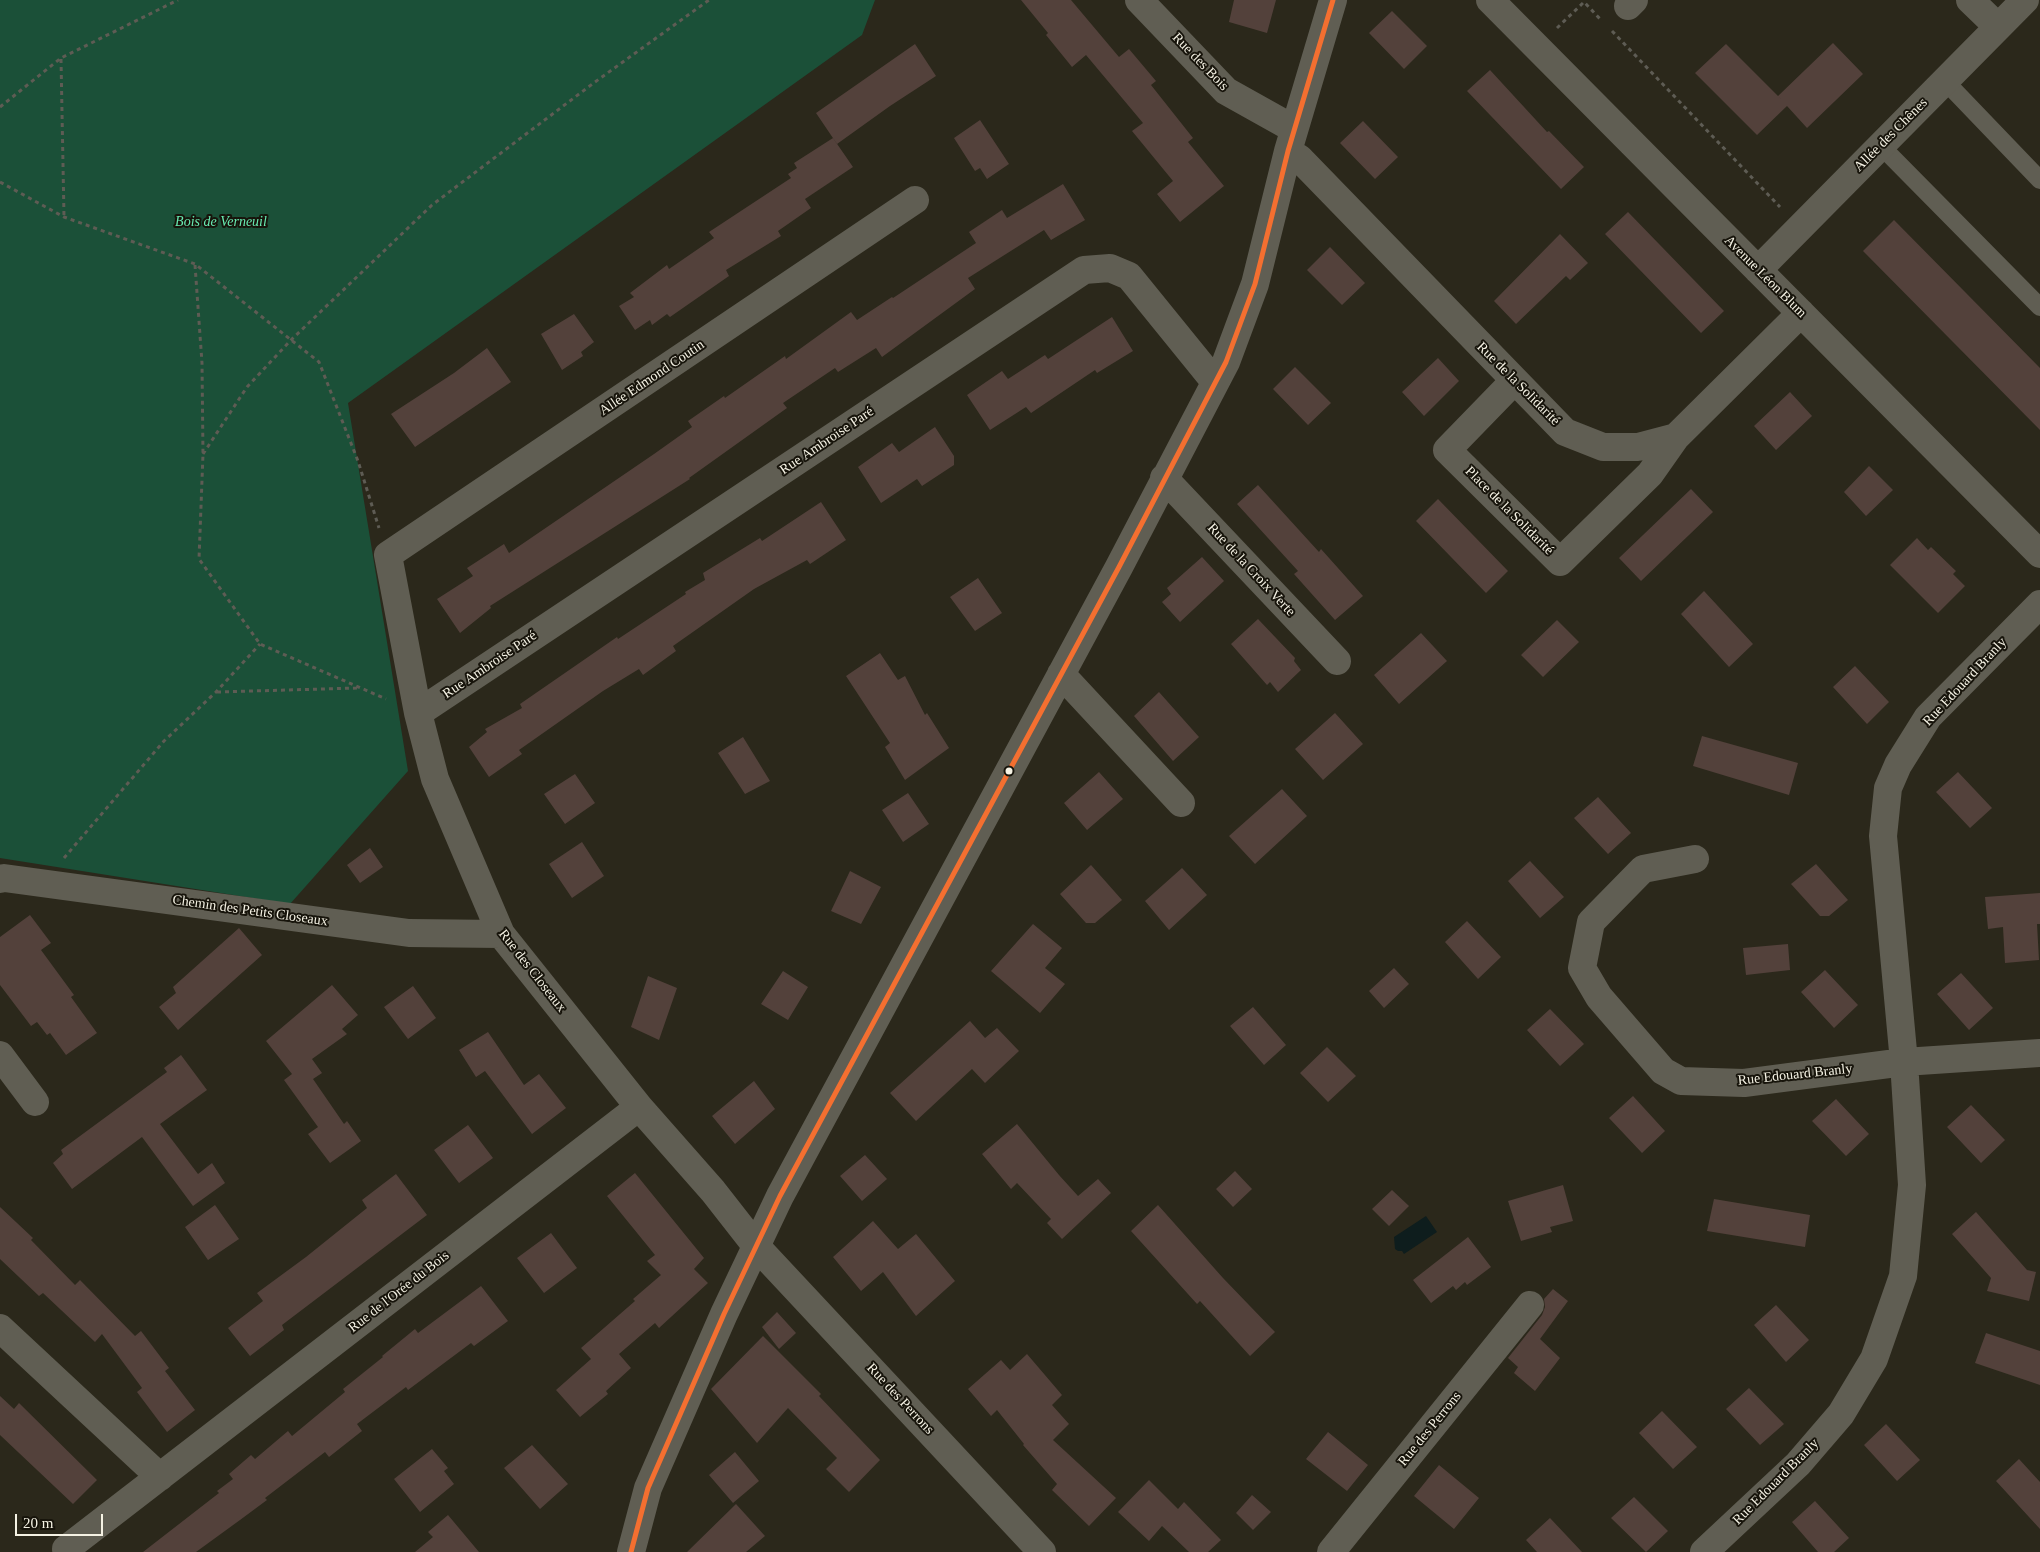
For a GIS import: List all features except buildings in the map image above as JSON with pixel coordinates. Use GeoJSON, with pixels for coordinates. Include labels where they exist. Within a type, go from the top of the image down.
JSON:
{"type":"FeatureCollection","features":[{"type":"Feature","properties":{"kind":"street","name":"Rue des Bois"},"geometry":{"type":"LineString","coordinates":[[1139,0],[1226,91],[1291,140]]}},
{"type":"Feature","properties":{"kind":"street"},"geometry":{"type":"LineString","coordinates":[[631,1552],[648,1488],[720,1323],[789,1177],[1120,568],[1164,478],[1226,362],[1254,284],[1291,140],[1332,0]]}},
{"type":"Feature","properties":{"kind":"street","name":"Avenue Léon Blum"},"geometry":{"type":"LineString","coordinates":[[1490,0],[2040,554]]}},
{"type":"Feature","properties":{"kind":"street"},"geometry":{"type":"LineString","coordinates":[[1970,0],[1998,27]]}},
{"type":"Feature","properties":{"kind":"street","name":"Allée des Chênes"},"geometry":{"type":"LineString","coordinates":[[1758,270],[2025,0]]}},
{"type":"Feature","properties":{"kind":"street","name":"Rue de la Solidarité"},"geometry":{"type":"LineString","coordinates":[[1291,140],[1300,159],[1565,432],[1604,447],[1638,447],[1676,437]]}},
{"type":"Feature","properties":{"kind":"street","name":"Allée Edmond Coutin"},"geometry":{"type":"LineString","coordinates":[[388,555],[915,200]]}},
{"type":"Feature","properties":{"kind":"street","name":"Rue Ambroise Paré"},"geometry":{"type":"LineString","coordinates":[[418,713],[1084,270],[1110,268],[1129,276],[1215,382]]}},
{"type":"Feature","properties":{"kind":"street"},"geometry":{"type":"LineString","coordinates":[[1676,437],[1801,313]]}},
{"type":"Feature","properties":{"kind":"street","name":"Place de la Solidarité"},"geometry":{"type":"LineString","coordinates":[[1514,381],[1447,450],[1560,562],[1650,474],[1676,437]]}},
{"type":"Feature","properties":{"kind":"street","name":"Rue de la Croix Verte"},"geometry":{"type":"LineString","coordinates":[[1164,478],[1337,662]]}},
{"type":"Feature","properties":{"kind":"street","name":"Rue des Closeaux"},"geometry":{"type":"LineString","coordinates":[[388,555],[418,713],[435,778],[501,934],[640,1106],[713,1190],[756,1246]]}},
{"type":"Feature","properties":{"kind":"street","name":"Rue Edouard Branly"},"geometry":{"type":"LineString","coordinates":[[1704,1552],[1798,1464],[1840,1414],[1874,1359],[1903,1276],[1912,1185],[1904,1062],[1882,836],[1888,788],[1898,765],[1928,717],[2040,604]]}},
{"type":"Feature","properties":{"kind":"street"},"geometry":{"type":"LineString","coordinates":[[1061,674],[1181,802]]}},
{"type":"Feature","properties":{"kind":"street","name":"Rue Edouard Branly"},"geometry":{"type":"LineString","coordinates":[[1695,859],[1643,870],[1591,922],[1582,968],[1599,997],[1663,1071],[1681,1081],[1744,1083],[1904,1062],[2040,1053]]}},
{"type":"Feature","properties":{"kind":"street","name":"Chemin des Petits Closeaux"},"geometry":{"type":"LineString","coordinates":[[0,879],[42,883],[409,933],[501,934]]}},
{"type":"Feature","properties":{"kind":"street"},"geometry":{"type":"LineString","coordinates":[[0,1054],[35,1102]]}},
{"type":"Feature","properties":{"kind":"street","name":"Rue de l'Orée du Bois"},"geometry":{"type":"LineString","coordinates":[[67,1551],[640,1106]]}},
{"type":"Feature","properties":{"kind":"street","name":"Rue des Perrons"},"geometry":{"type":"LineString","coordinates":[[756,1246],[1042,1552]]}},
{"type":"Feature","properties":{"kind":"street","name":"Rue des Perrons"},"geometry":{"type":"LineString","coordinates":[[1331,1552],[1530,1305]]}},
{"type":"Feature","properties":{"kind":"street"},"geometry":{"type":"LineString","coordinates":[[0,1328],[160,1477]]}},
{"type":"Feature","properties":{"kind":"lane"},"geometry":{"type":"LineString","coordinates":[[1945,81],[2040,180]]}},
{"type":"Feature","properties":{"kind":"lane"},"geometry":{"type":"LineString","coordinates":[[1881,146],[2040,307]]}},
{"type":"Feature","properties":{"kind":"path"},"geometry":{"type":"LineString","coordinates":[[0,108],[62,58],[178,0]]}},
{"type":"Feature","properties":{"kind":"path"},"geometry":{"type":"LineString","coordinates":[[203,454],[247,387],[291,340],[432,205],[709,0]]}},
{"type":"Feature","properties":{"kind":"path"},"geometry":{"type":"LineString","coordinates":[[1537,47],[1585,1],[1604,23]]}},
{"type":"Feature","properties":{"kind":"path"},"geometry":{"type":"LineString","coordinates":[[1611,30],[1800,227]]}},
{"type":"Feature","properties":{"kind":"path"},"geometry":{"type":"LineString","coordinates":[[62,58],[64,217]]}},
{"type":"Feature","properties":{"kind":"path"},"geometry":{"type":"LineString","coordinates":[[0,182],[64,217],[195,264],[319,362],[358,461],[388,555]]}},
{"type":"Feature","properties":{"kind":"path"},"geometry":{"type":"LineString","coordinates":[[195,264],[202,363],[203,454],[199,559],[260,644],[418,713]]}},
{"type":"Feature","properties":{"kind":"path"},"geometry":{"type":"LineString","coordinates":[[42,883],[164,741],[216,692],[260,644]]}},
{"type":"Feature","properties":{"kind":"path"},"geometry":{"type":"LineString","coordinates":[[216,692],[361,688]]}},
{"type":"Feature","properties":{"kind":"green space","name":"Bois de Verneuil"},"geometry":{"type":"Polygon","coordinates":[[[0,0],[875,0],[862,35],[348,403],[408,771],[290,904],[0,858],[0,0]]]}},
{"type":"Feature","properties":{"kind":"shaded area"},"geometry":{"type":"Polygon","coordinates":[[[1426,1216],[1437,1232],[1404,1254],[1402,1251],[1395,1249],[1394,1237],[1426,1216]]]}},
{"type":"Feature","properties":{"kind":"transit line"},"geometry":{"type":"LineString","coordinates":[[631,1552],[648,1488],[724,1314],[780,1196],[1119,567],[1226,362],[1255,284],[1288,151],[1333,0]]}}]}
